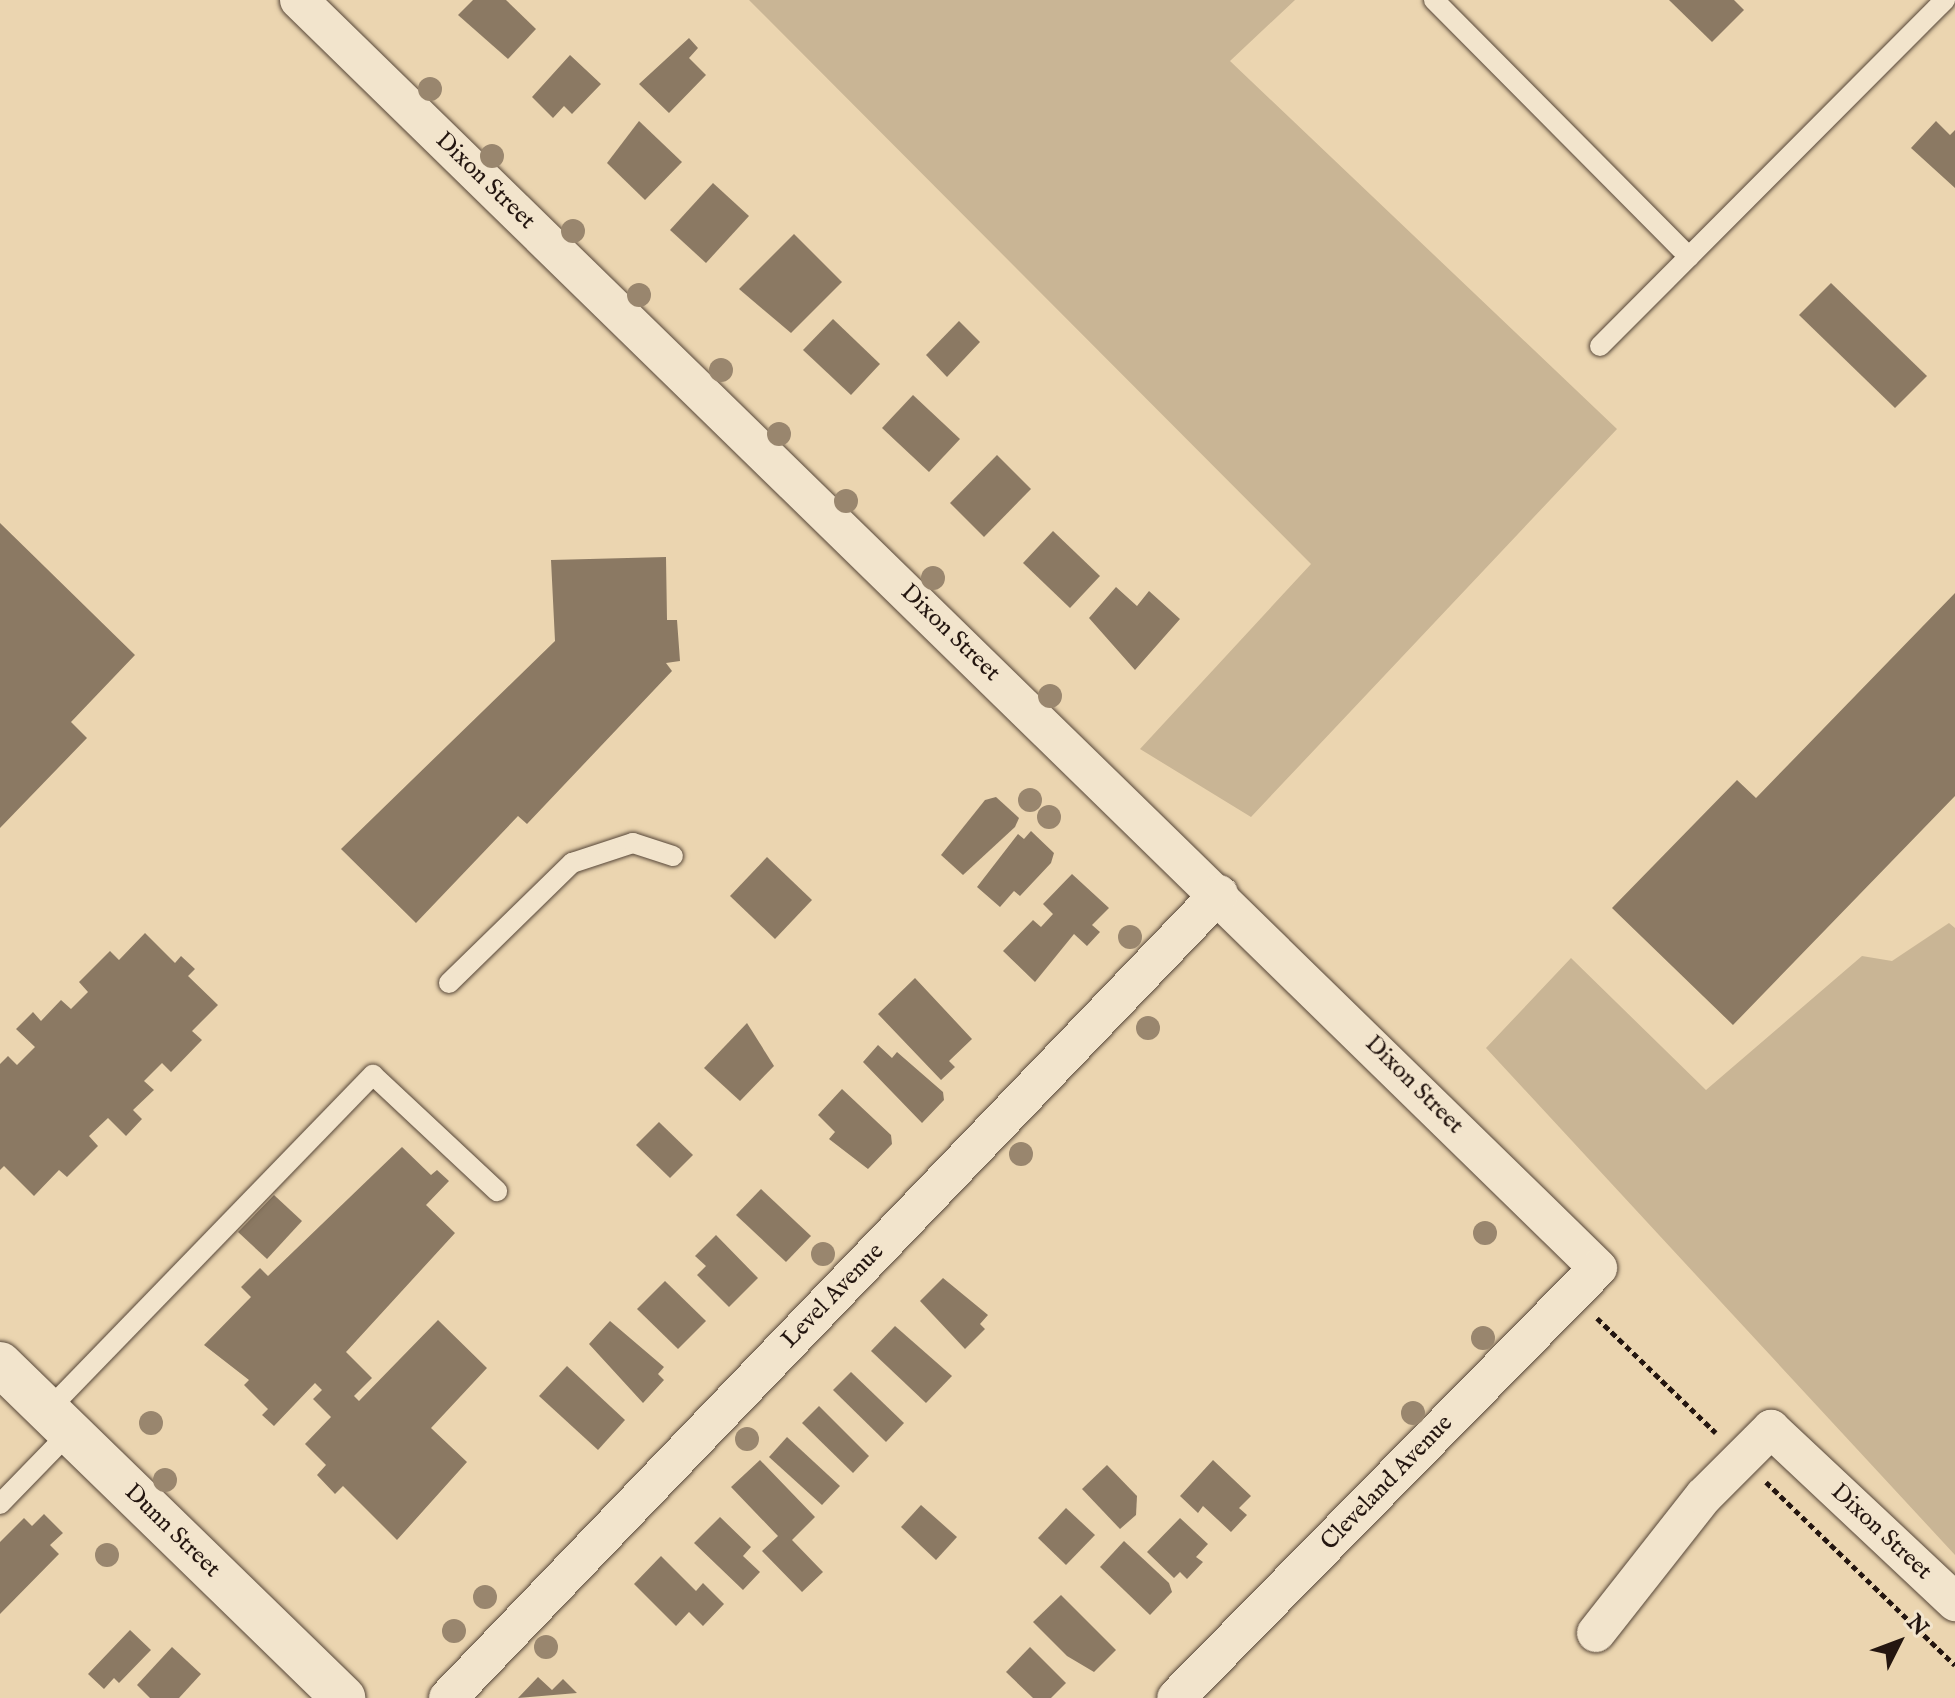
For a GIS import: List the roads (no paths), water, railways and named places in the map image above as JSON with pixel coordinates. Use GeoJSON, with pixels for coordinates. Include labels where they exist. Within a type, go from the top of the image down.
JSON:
{"type":"FeatureCollection","features":[{"type":"Feature","properties":{"kind":"street","name":"Dixon Street"},"geometry":{"type":"LineString","coordinates":[[299,0],[1219,894],[1598,1268]]}},
{"type":"Feature","properties":{"kind":"street","name":"Level Avenue"},"geometry":{"type":"LineString","coordinates":[[448,1698],[1219,894]]}},
{"type":"Feature","properties":{"kind":"street","name":"Cleveland Avenue"},"geometry":{"type":"LineString","coordinates":[[1176,1698],[1598,1268]]}},
{"type":"Feature","properties":{"kind":"street","name":"Dunn Street"},"geometry":{"type":"LineString","coordinates":[[0,1364],[343,1698]]}},
{"type":"Feature","properties":{"kind":"street","name":"Dixon Street"},"geometry":{"type":"LineString","coordinates":[[1596,1633],[1704,1496],[1771,1429],[1955,1602]]}},
{"type":"Feature","properties":{"kind":"lane"},"geometry":{"type":"LineString","coordinates":[[1434,0],[1689,257]]}},
{"type":"Feature","properties":{"kind":"lane"},"geometry":{"type":"LineString","coordinates":[[1600,346],[1945,0]]}},
{"type":"Feature","properties":{"kind":"lane"},"geometry":{"type":"LineString","coordinates":[[449,983],[572,863],[633,843],[673,856]]}},
{"type":"Feature","properties":{"kind":"lane"},"geometry":{"type":"LineString","coordinates":[[0,1504],[59,1421],[373,1075],[497,1191]]}}]}
